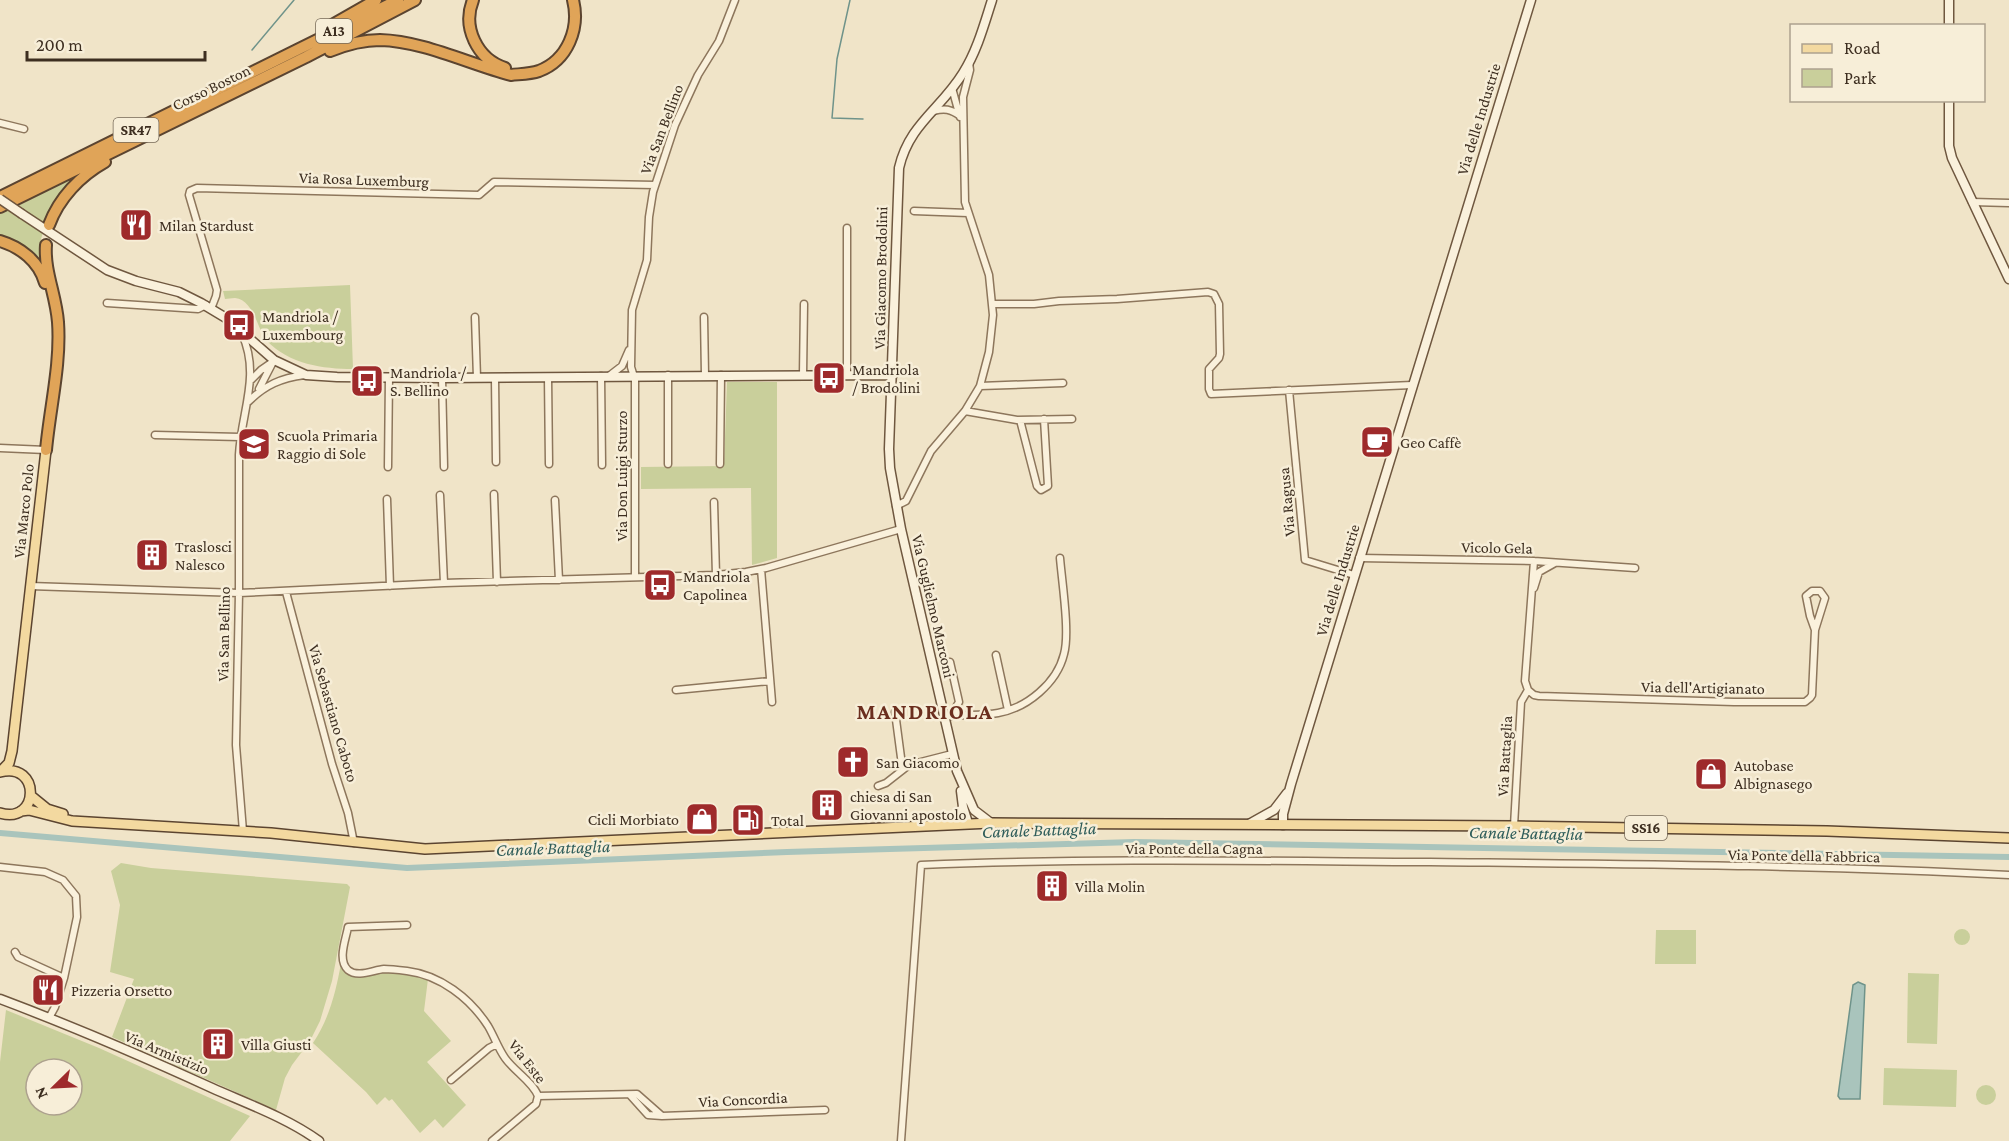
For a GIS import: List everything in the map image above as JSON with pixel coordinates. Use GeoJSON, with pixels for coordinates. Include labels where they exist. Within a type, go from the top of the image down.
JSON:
{"type":"FeatureCollection","features":[{"type":"Feature","properties":{"kind":"highway"},"geometry":{"type":"LineString","coordinates":[[271,63],[376,0]]}},
{"type":"Feature","properties":{"kind":"highway","name":"A13"},"geometry":{"type":"LineString","coordinates":[[271,63],[398,0]]}},
{"type":"Feature","properties":{"kind":"highway","name":"A13"},"geometry":{"type":"LineString","coordinates":[[306,57],[414,0]]}},
{"type":"Feature","properties":{"kind":"highway"},"geometry":{"type":"LineString","coordinates":[[473,0],[469,21],[478,48],[493,63],[501,67],[523,70],[541,65],[558,51],[568,36],[572,21],[569,0]]}},
{"type":"Feature","properties":{"kind":"highway"},"geometry":{"type":"LineString","coordinates":[[306,57],[346,45],[379,40],[411,44],[511,75],[527,74],[539,71],[552,63],[569,45],[576,24],[573,0]]}},
{"type":"Feature","properties":{"kind":"highway","name":"Corso Boston"},"geometry":{"type":"LineString","coordinates":[[0,207],[306,57]]}},
{"type":"Feature","properties":{"kind":"highway","name":"Corso Boston"},"geometry":{"type":"LineString","coordinates":[[0,198],[271,63]]}},
{"type":"Feature","properties":{"kind":"highway"},"geometry":{"type":"LineString","coordinates":[[49,225],[65,196],[76,183],[158,129]]}},
{"type":"Feature","properties":{"kind":"highway"},"geometry":{"type":"LineString","coordinates":[[0,241],[22,250],[38,267],[44,278],[52,313],[54,345],[48,423]]}},
{"type":"Feature","properties":{"kind":"highway"},"geometry":{"type":"LineString","coordinates":[[46,244],[45,256],[58,322],[58,347],[46,450]]}},
{"type":"Feature","properties":{"kind":"main road","name":"Via Marco Polo"},"geometry":{"type":"LineString","coordinates":[[12,750],[46,450]]}},
{"type":"Feature","properties":{"kind":"main road"},"geometry":{"type":"LineString","coordinates":[[0,772],[9,763],[12,750]]}},
{"type":"Feature","properties":{"kind":"main road"},"geometry":{"type":"LineString","coordinates":[[12,750],[19,773]]}},
{"type":"Feature","properties":{"kind":"main road"},"geometry":{"type":"LineString","coordinates":[[0,772],[19,773],[29,783],[31,796],[21,811]]}},
{"type":"Feature","properties":{"kind":"main road","name":"SS16"},"geometry":{"type":"LineString","coordinates":[[31,796],[47,809],[89,821]]}},
{"type":"Feature","properties":{"kind":"main road","name":"SS16"},"geometry":{"type":"LineString","coordinates":[[0,813],[8,815],[29,810],[72,821],[243,831],[398,847],[453,848],[969,823],[1514,826],[1827,831],[2009,838]]}},
{"type":"Feature","properties":{"kind":"street","name":"Via San Bellino"},"geometry":{"type":"LineString","coordinates":[[248,403],[257,393],[275,381],[306,375],[495,378],[605,376],[631,371],[632,310],[645,268],[649,217],[655,186],[675,125],[698,75],[719,41],[735,0]]}},
{"type":"Feature","properties":{"kind":"street"},"geometry":{"type":"LineString","coordinates":[[963,124],[953,88],[969,62],[992,0]]}},
{"type":"Feature","properties":{"kind":"street","name":"Via delle Industrie"},"geometry":{"type":"LineString","coordinates":[[1282,825],[1291,784],[1359,558],[1531,0]]}},
{"type":"Feature","properties":{"kind":"street"},"geometry":{"type":"LineString","coordinates":[[1949,0],[1949,24]]}},
{"type":"Feature","properties":{"kind":"street"},"geometry":{"type":"LineString","coordinates":[[896,506],[906,501],[931,451],[964,411],[980,386],[989,352],[993,315],[989,275],[965,202],[963,97],[969,62]]}},
{"type":"Feature","properties":{"kind":"street"},"geometry":{"type":"LineString","coordinates":[[953,88],[961,92],[963,97]]}},
{"type":"Feature","properties":{"kind":"street","name":"Via Giacomo Brodolini"},"geometry":{"type":"LineString","coordinates":[[892,486],[889,449],[899,168],[908,141],[930,112],[953,88]]}},
{"type":"Feature","properties":{"kind":"street"},"geometry":{"type":"LineString","coordinates":[[1949,102],[1949,146],[1952,158],[2009,279]]}},
{"type":"Feature","properties":{"kind":"street"},"geometry":{"type":"LineString","coordinates":[[930,112],[947,109],[953,110],[960,116]]}},
{"type":"Feature","properties":{"kind":"street"},"geometry":{"type":"LineString","coordinates":[[0,123],[24,129]]}},
{"type":"Feature","properties":{"kind":"street","name":"Via Rosa Luxemburg"},"geometry":{"type":"LineString","coordinates":[[208,307],[216,296],[217,290],[189,195],[190,191],[197,188],[479,195],[494,182],[655,186]]}},
{"type":"Feature","properties":{"kind":"street"},"geometry":{"type":"LineString","coordinates":[[0,198],[107,270],[136,281],[179,292],[208,307],[240,331]]}},
{"type":"Feature","properties":{"kind":"street"},"geometry":{"type":"LineString","coordinates":[[1972,202],[2009,202]]}},
{"type":"Feature","properties":{"kind":"street"},"geometry":{"type":"LineString","coordinates":[[914,211],[968,213]]}},
{"type":"Feature","properties":{"kind":"street"},"geometry":{"type":"LineString","coordinates":[[847,228],[847,375]]}},
{"type":"Feature","properties":{"kind":"street"},"geometry":{"type":"LineString","coordinates":[[177,308],[179,292]]}},
{"type":"Feature","properties":{"kind":"street"},"geometry":{"type":"LineString","coordinates":[[992,304],[1034,304],[1059,300],[1117,299],[1208,292],[1214,294],[1219,304],[1220,354],[1209,369],[1211,394],[1412,385]]}},
{"type":"Feature","properties":{"kind":"street"},"geometry":{"type":"LineString","coordinates":[[108,303],[198,309],[208,307]]}},
{"type":"Feature","properties":{"kind":"street"},"geometry":{"type":"LineString","coordinates":[[803,375],[804,304]]}},
{"type":"Feature","properties":{"kind":"street"},"geometry":{"type":"LineString","coordinates":[[476,317],[477,378]]}},
{"type":"Feature","properties":{"kind":"street"},"geometry":{"type":"LineString","coordinates":[[705,317],[705,375]]}},
{"type":"Feature","properties":{"kind":"street","name":"Via San Bellino"},"geometry":{"type":"LineString","coordinates":[[240,331],[274,360],[306,375]]}},
{"type":"Feature","properties":{"kind":"street","name":"Via San Bellino"},"geometry":{"type":"LineString","coordinates":[[240,331],[250,355],[248,403],[240,437],[236,744],[243,831]]}},
{"type":"Feature","properties":{"kind":"street","name":"Via San Bellino"},"geometry":{"type":"LineString","coordinates":[[626,373],[630,347]]}},
{"type":"Feature","properties":{"kind":"street","name":"Via San Bellino"},"geometry":{"type":"LineString","coordinates":[[257,393],[274,360]]}},
{"type":"Feature","properties":{"kind":"street"},"geometry":{"type":"LineString","coordinates":[[250,381],[274,360]]}},
{"type":"Feature","properties":{"kind":"street"},"geometry":{"type":"LineString","coordinates":[[626,373],[892,375]]}},
{"type":"Feature","properties":{"kind":"street","name":"Via Don Luigi Sturzo"},"geometry":{"type":"LineString","coordinates":[[626,373],[635,380],[635,577]]}},
{"type":"Feature","properties":{"kind":"street"},"geometry":{"type":"LineString","coordinates":[[668,375],[668,464]]}},
{"type":"Feature","properties":{"kind":"street"},"geometry":{"type":"LineString","coordinates":[[720,464],[721,375]]}},
{"type":"Feature","properties":{"kind":"street"},"geometry":{"type":"LineString","coordinates":[[602,465],[605,376]]}},
{"type":"Feature","properties":{"kind":"street"},"geometry":{"type":"LineString","coordinates":[[388,467],[389,377]]}},
{"type":"Feature","properties":{"kind":"street"},"geometry":{"type":"LineString","coordinates":[[548,377],[549,464]]}},
{"type":"Feature","properties":{"kind":"street"},"geometry":{"type":"LineString","coordinates":[[442,378],[444,467]]}},
{"type":"Feature","properties":{"kind":"street"},"geometry":{"type":"LineString","coordinates":[[495,378],[496,462]]}},
{"type":"Feature","properties":{"kind":"street"},"geometry":{"type":"LineString","coordinates":[[980,386],[1063,383]]}},
{"type":"Feature","properties":{"kind":"street","name":"Via Ragusa"},"geometry":{"type":"LineString","coordinates":[[1289,390],[1305,560],[1354,575]]}},
{"type":"Feature","properties":{"kind":"street"},"geometry":{"type":"LineString","coordinates":[[964,411],[1020,420],[1072,419]]}},
{"type":"Feature","properties":{"kind":"street"},"geometry":{"type":"LineString","coordinates":[[1020,420],[1037,486],[1041,490],[1048,486],[1044,419]]}},
{"type":"Feature","properties":{"kind":"street"},"geometry":{"type":"LineString","coordinates":[[155,435],[240,437]]}},
{"type":"Feature","properties":{"kind":"street","name":"Via Marco Polo"},"geometry":{"type":"LineString","coordinates":[[0,447],[46,450]]}},
{"type":"Feature","properties":{"kind":"street","name":"Via Guglielmo Marconi"},"geometry":{"type":"LineString","coordinates":[[892,486],[952,754],[967,806],[969,823]]}},
{"type":"Feature","properties":{"kind":"street"},"geometry":{"type":"LineString","coordinates":[[494,494],[497,582]]}},
{"type":"Feature","properties":{"kind":"street"},"geometry":{"type":"LineString","coordinates":[[440,495],[444,584]]}},
{"type":"Feature","properties":{"kind":"street"},"geometry":{"type":"LineString","coordinates":[[387,499],[390,586]]}},
{"type":"Feature","properties":{"kind":"street"},"geometry":{"type":"LineString","coordinates":[[555,500],[559,580]]}},
{"type":"Feature","properties":{"kind":"street"},"geometry":{"type":"LineString","coordinates":[[714,502],[716,575]]}},
{"type":"Feature","properties":{"kind":"street"},"geometry":{"type":"LineString","coordinates":[[30,586],[239,593],[716,575],[761,569],[901,529]]}},
{"type":"Feature","properties":{"kind":"street"},"geometry":{"type":"LineString","coordinates":[[944,717],[1008,710],[1024,703],[1046,685],[1064,655],[1066,640],[1060,558]]}},
{"type":"Feature","properties":{"kind":"street","name":"Vicolo Gela"},"geometry":{"type":"LineString","coordinates":[[1359,558],[1534,561],[1635,568]]}},
{"type":"Feature","properties":{"kind":"street"},"geometry":{"type":"LineString","coordinates":[[1528,690],[1525,684],[1534,561]]}},
{"type":"Feature","properties":{"kind":"street"},"geometry":{"type":"LineString","coordinates":[[1532,594],[1539,572],[1557,563]]}},
{"type":"Feature","properties":{"kind":"street"},"geometry":{"type":"LineString","coordinates":[[761,569],[772,702]]}},
{"type":"Feature","properties":{"kind":"street"},"geometry":{"type":"LineString","coordinates":[[1812,591],[1820,591],[1826,598],[1815,630],[1806,596],[1812,591]]}},
{"type":"Feature","properties":{"kind":"street","name":"Via Sebastiano Caboto"},"geometry":{"type":"LineString","coordinates":[[286,592],[332,764],[348,813],[354,843]]}},
{"type":"Feature","properties":{"kind":"street","name":"Via dell'Artigianato"},"geometry":{"type":"LineString","coordinates":[[1528,690],[1539,696],[1805,702],[1812,695],[1815,630]]}},
{"type":"Feature","properties":{"kind":"street"},"geometry":{"type":"LineString","coordinates":[[996,655],[1008,710]]}},
{"type":"Feature","properties":{"kind":"street"},"geometry":{"type":"LineString","coordinates":[[950,662],[958,702],[957,716]]}},
{"type":"Feature","properties":{"kind":"street"},"geometry":{"type":"LineString","coordinates":[[676,690],[770,681]]}},
{"type":"Feature","properties":{"kind":"street","name":"Via Battaglia"},"geometry":{"type":"LineString","coordinates":[[1514,826],[1521,702],[1528,690]]}},
{"type":"Feature","properties":{"kind":"street"},"geometry":{"type":"LineString","coordinates":[[895,712],[902,765],[905,768]]}},
{"type":"Feature","properties":{"kind":"street"},"geometry":{"type":"LineString","coordinates":[[878,786],[886,783],[913,763],[952,754]]}},
{"type":"Feature","properties":{"kind":"street","name":"Via delle Industrie"},"geometry":{"type":"LineString","coordinates":[[1272,825],[1274,810],[1291,784]]}},
{"type":"Feature","properties":{"kind":"street"},"geometry":{"type":"LineString","coordinates":[[949,824],[967,806]]}},
{"type":"Feature","properties":{"kind":"street","name":"Via Guglielmo Marconi"},"geometry":{"type":"LineString","coordinates":[[967,806],[991,823]]}},
{"type":"Feature","properties":{"kind":"street","name":"Via delle Industrie"},"geometry":{"type":"LineString","coordinates":[[1248,825],[1274,810]]}},
{"type":"Feature","properties":{"kind":"street","name":"Via Ponte della Cagna"},"geometry":{"type":"LineString","coordinates":[[901,1141],[921,865],[1140,861],[1599,865]]}},
{"type":"Feature","properties":{"kind":"street","name":"Via Ponte della Fabbrica"},"geometry":{"type":"LineString","coordinates":[[1599,865],[1834,868],[2009,876]]}},
{"type":"Feature","properties":{"kind":"street"},"geometry":{"type":"LineString","coordinates":[[0,867],[45,872],[63,880],[76,896],[77,917],[64,978],[49,1018]]}},
{"type":"Feature","properties":{"kind":"street","name":"Via Este"},"geometry":{"type":"LineString","coordinates":[[407,925],[348,927],[342,960],[346,969],[359,974],[381,969],[407,971],[447,985],[468,1001],[488,1026],[504,1057],[534,1087],[538,1096]]}},
{"type":"Feature","properties":{"kind":"street"},"geometry":{"type":"LineString","coordinates":[[15,952],[18,957],[64,978]]}},
{"type":"Feature","properties":{"kind":"street","name":"Via Armistizio"},"geometry":{"type":"LineString","coordinates":[[0,999],[284,1120],[319,1141]]}},
{"type":"Feature","properties":{"kind":"street","name":"Via Este"},"geometry":{"type":"LineString","coordinates":[[451,1080],[497,1044]]}},
{"type":"Feature","properties":{"kind":"street","name":"Via Concordia"},"geometry":{"type":"LineString","coordinates":[[538,1096],[627,1095],[635,1099],[648,1114],[662,1116],[825,1110]]}},
{"type":"Feature","properties":{"kind":"street"},"geometry":{"type":"LineString","coordinates":[[495,1140],[536,1104],[538,1096]]}},
{"type":"Feature","properties":{"kind":"green space"},"geometry":{"type":"Polygon","coordinates":[[[72,179],[74,182],[48,217],[41,239],[43,261],[38,263],[0,239],[0,214],[72,179]]]}},
{"type":"Feature","properties":{"kind":"green space"},"geometry":{"type":"Polygon","coordinates":[[[350,285],[353,369],[307,364],[276,349],[267,341],[247,304],[235,298],[225,299],[223,291],[350,285]]]}},
{"type":"Feature","properties":{"kind":"green space"},"geometry":{"type":"Polygon","coordinates":[[[727,382],[777,382],[777,558],[752,565],[751,488],[641,489],[641,467],[724,466],[727,382]]]}},
{"type":"Feature","properties":{"kind":"green space"},"geometry":{"type":"Polygon","coordinates":[[[121,863],[151,868],[347,884],[350,887],[332,981],[320,1021],[310,1041],[285,1078],[276,1110],[112,1037],[134,979],[110,972],[120,905],[111,871],[121,863]]]}},
{"type":"Feature","properties":{"kind":"green space"},"geometry":{"type":"Polygon","coordinates":[[[1959,929],[1965,929],[1970,937],[1968,943],[1959,945],[1954,940],[1954,934],[1959,929]]]}},
{"type":"Feature","properties":{"kind":"green space"},"geometry":{"type":"Polygon","coordinates":[[[1656,930],[1696,930],[1696,964],[1655,964],[1656,930]]]}},
{"type":"Feature","properties":{"kind":"green space"},"geometry":{"type":"Polygon","coordinates":[[[341,963],[345,970],[404,972],[428,979],[424,1011],[451,1041],[427,1062],[466,1105],[443,1128],[435,1119],[420,1133],[392,1099],[389,1101],[385,1097],[377,1105],[313,1043],[331,1005],[341,963]]]}},
{"type":"Feature","properties":{"kind":"green space"},"geometry":{"type":"Polygon","coordinates":[[[1908,973],[1939,974],[1937,1044],[1907,1043],[1908,973]]]}},
{"type":"Feature","properties":{"kind":"green space"},"geometry":{"type":"Polygon","coordinates":[[[6,1010],[99,1048],[250,1116],[230,1141],[0,1141],[0,1062],[6,1010]]]}},
{"type":"Feature","properties":{"kind":"green space"},"geometry":{"type":"Polygon","coordinates":[[[1884,1068],[1957,1070],[1956,1107],[1883,1105],[1884,1068]]]}},
{"type":"Feature","properties":{"kind":"green space"},"geometry":{"type":"Polygon","coordinates":[[[1986,1085],[1993,1088],[1996,1095],[1993,1102],[1986,1105],[1979,1102],[1976,1095],[1979,1088],[1986,1085]]]}},
{"type":"Feature","properties":{"kind":"water"},"geometry":{"type":"Polygon","coordinates":[[[1858,982],[1865,985],[1860,1099],[1840,1099],[1838,1096],[1853,985],[1858,982]]]}},
{"type":"Feature","properties":{"kind":"waterway"},"geometry":{"type":"LineString","coordinates":[[252,50],[294,0]]}},
{"type":"Feature","properties":{"kind":"waterway"},"geometry":{"type":"LineString","coordinates":[[850,0],[837,59],[832,118],[863,119]]}},
{"type":"Feature","properties":{"kind":"waterway","name":"Canale Battaglia"},"geometry":{"type":"LineString","coordinates":[[0,833],[407,868],[787,852],[1134,842],[2009,857]]}},
{"type":"Feature","properties":{"kind":"place","name":"Milan Stardust"},"geometry":{"type":"Point","coordinates":[136,225]}},
{"type":"Feature","properties":{"kind":"place","name":"Mandriola / Luxembourg"},"geometry":{"type":"Point","coordinates":[239,325]}},
{"type":"Feature","properties":{"kind":"place","name":"Mandriola / Brodolini"},"geometry":{"type":"Point","coordinates":[829,378]}},
{"type":"Feature","properties":{"kind":"place","name":"Mandriola / S. Bellino"},"geometry":{"type":"Point","coordinates":[367,381]}},
{"type":"Feature","properties":{"kind":"place","name":"Geo Caffè"},"geometry":{"type":"Point","coordinates":[1377,442]}},
{"type":"Feature","properties":{"kind":"place","name":"Scuola Primaria Raggio di Sole"},"geometry":{"type":"Point","coordinates":[254,444]}},
{"type":"Feature","properties":{"kind":"place","name":"Traslosci Nalesco"},"geometry":{"type":"Point","coordinates":[152,555]}},
{"type":"Feature","properties":{"kind":"place","name":"Mandriola Capolinea"},"geometry":{"type":"Point","coordinates":[660,585]}},
{"type":"Feature","properties":{"kind":"place","name":"San Giacomo"},"geometry":{"type":"Point","coordinates":[853,762]}},
{"type":"Feature","properties":{"kind":"place","name":"Autobase Albignasego"},"geometry":{"type":"Point","coordinates":[1711,774]}},
{"type":"Feature","properties":{"kind":"place","name":"chiesa di San Giovanni apostolo"},"geometry":{"type":"Point","coordinates":[827,805]}},
{"type":"Feature","properties":{"kind":"place","name":"Cicli Morbiato"},"geometry":{"type":"Point","coordinates":[702,819]}},
{"type":"Feature","properties":{"kind":"place","name":"Total"},"geometry":{"type":"Point","coordinates":[748,820]}},
{"type":"Feature","properties":{"kind":"place","name":"Villa Molin"},"geometry":{"type":"Point","coordinates":[1052,886]}},
{"type":"Feature","properties":{"kind":"place","name":"Pizzeria Orsetto"},"geometry":{"type":"Point","coordinates":[48,990]}},
{"type":"Feature","properties":{"kind":"place","name":"Villa Giusti"},"geometry":{"type":"Point","coordinates":[218,1044]}},
{"type":"Feature","properties":{"kind":"district","name":"MANDRIOLA"},"geometry":{"type":"Point","coordinates":[925,711]}}]}
